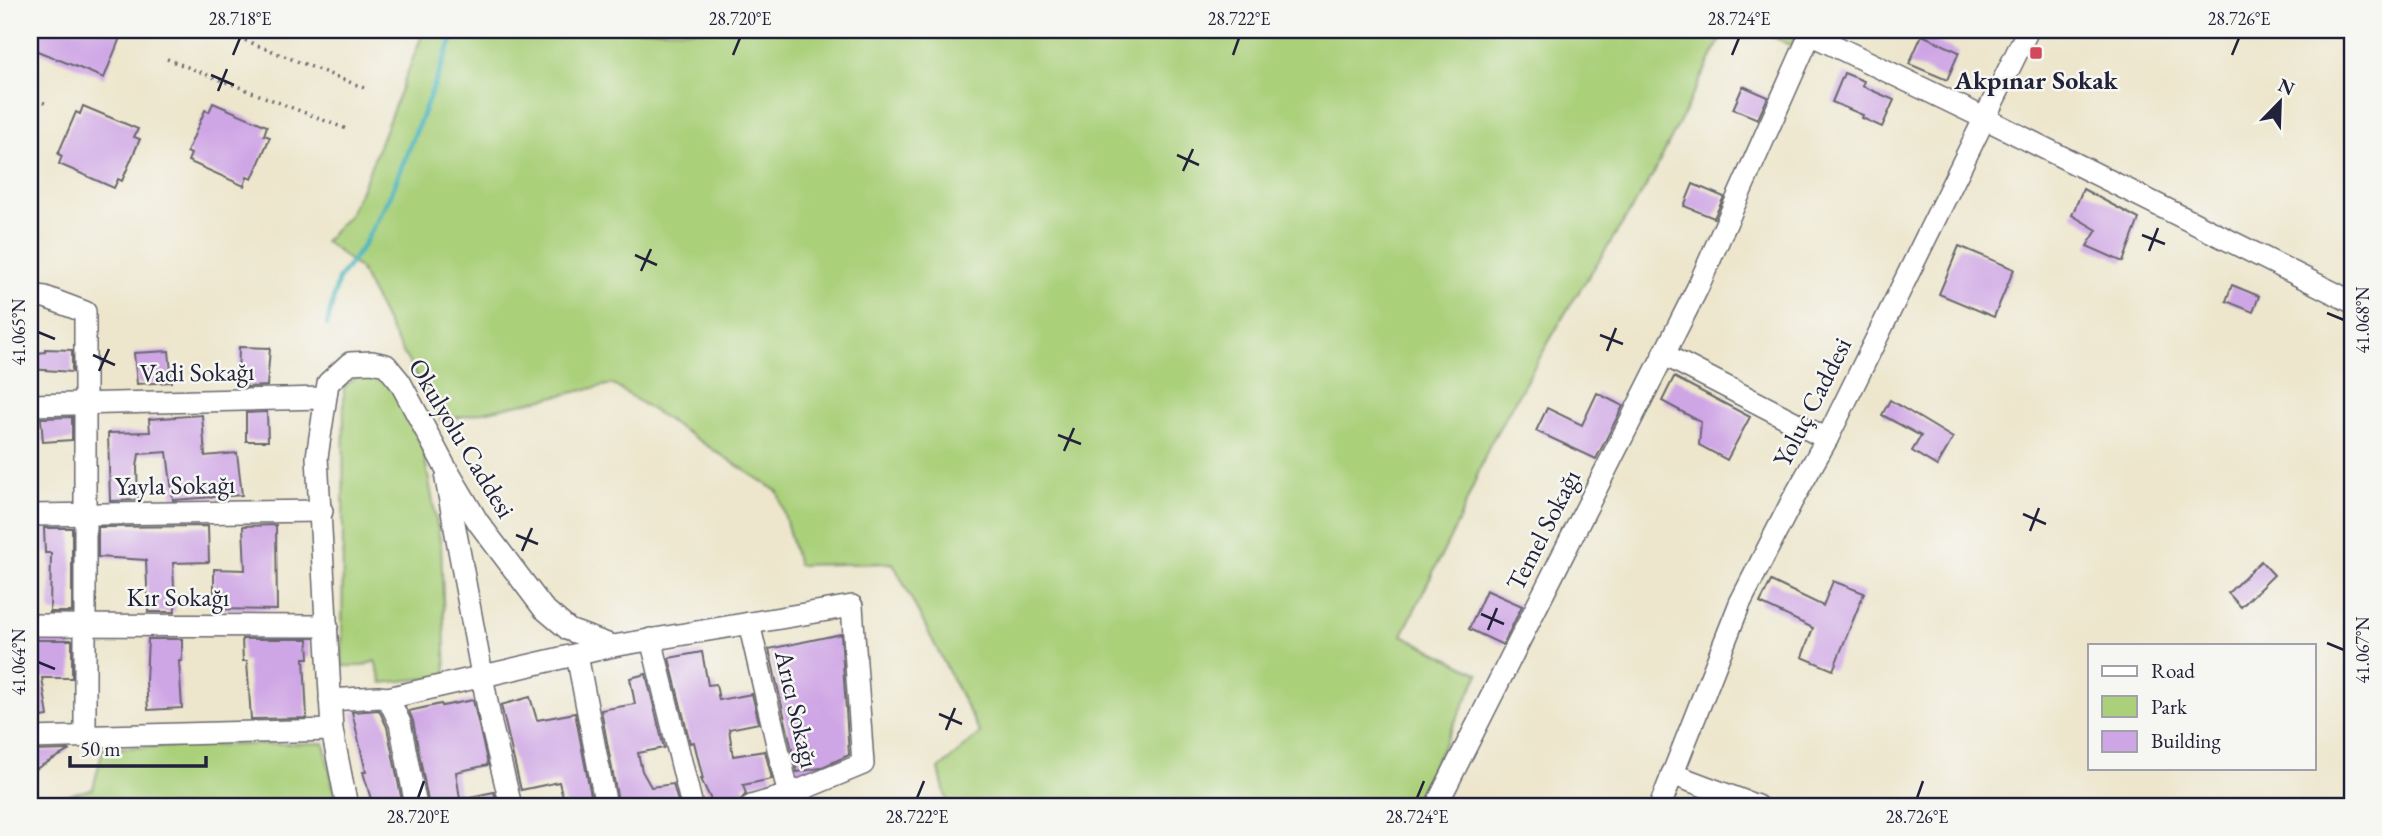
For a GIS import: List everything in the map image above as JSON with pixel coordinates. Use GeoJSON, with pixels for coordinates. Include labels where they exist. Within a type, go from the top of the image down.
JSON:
{"type":"FeatureCollection","features":[{"type":"Feature","properties":{"kind":"street","name":"Yoluç Caddesi"},"geometry":{"type":"LineString","coordinates":[[1660,806],[1740,603],[1792,500],[1827,439],[2028,30]]}},
{"type":"Feature","properties":{"kind":"street"},"geometry":{"type":"LineString","coordinates":[[1811,32],[2352,302]]}},
{"type":"Feature","properties":{"kind":"street","name":"Temel Sokağı"},"geometry":{"type":"LineString","coordinates":[[1436,806],[1722,235],[1811,32]]}},
{"type":"Feature","properties":{"kind":"street"},"geometry":{"type":"LineString","coordinates":[[30,295],[45,297],[85,312],[85,736]]}},
{"type":"Feature","properties":{"kind":"street"},"geometry":{"type":"LineString","coordinates":[[1662,354],[1827,439]]}},
{"type":"Feature","properties":{"kind":"street","name":"Okulyolu Caddesi"},"geometry":{"type":"LineString","coordinates":[[347,806],[332,730],[317,457],[328,383],[350,363],[372,362],[386,365],[400,382],[478,522],[543,608],[569,629],[613,646]]}},
{"type":"Feature","properties":{"kind":"street","name":"Vadi Sokağı"},"geometry":{"type":"LineString","coordinates":[[30,405],[324,398]]}},
{"type":"Feature","properties":{"kind":"street"},"geometry":{"type":"LineString","coordinates":[[443,463],[491,724],[511,806]]}},
{"type":"Feature","properties":{"kind":"street","name":"Yayla Sokağı"},"geometry":{"type":"LineString","coordinates":[[30,515],[322,511]]}},
{"type":"Feature","properties":{"kind":"street"},"geometry":{"type":"LineString","coordinates":[[330,700],[388,698],[613,646],[852,606],[863,764],[790,800],[751,806]]}},
{"type":"Feature","properties":{"kind":"street","name":"Arıcı Sokağı"},"geometry":{"type":"LineString","coordinates":[[749,624],[790,800]]}},
{"type":"Feature","properties":{"kind":"street","name":"Kır Sokağı"},"geometry":{"type":"LineString","coordinates":[[30,625],[327,626]]}},
{"type":"Feature","properties":{"kind":"street"},"geometry":{"type":"LineString","coordinates":[[651,639],[692,806]]}},
{"type":"Feature","properties":{"kind":"street"},"geometry":{"type":"LineString","coordinates":[[577,655],[606,806]]}},
{"type":"Feature","properties":{"kind":"street"},"geometry":{"type":"LineString","coordinates":[[388,698],[400,723],[416,806]]}},
{"type":"Feature","properties":{"kind":"street"},"geometry":{"type":"LineString","coordinates":[[30,738],[332,730]]}},
{"type":"Feature","properties":{"kind":"street"},"geometry":{"type":"LineString","coordinates":[[1672,774],[1757,806]]}},
{"type":"Feature","properties":{"kind":"path"},"geometry":{"type":"LineString","coordinates":[[219,30],[367,89]]}},
{"type":"Feature","properties":{"kind":"path"},"geometry":{"type":"LineString","coordinates":[[167,59],[349,130]]}},
{"type":"Feature","properties":{"kind":"path"},"geometry":{"type":"LineString","coordinates":[[30,97],[47,104]]}},
{"type":"Feature","properties":{"kind":"green space"},"geometry":{"type":"Polygon","coordinates":[[[424,30],[1725,30],[1652,177],[1566,312],[1490,444],[1460,518],[1402,635],[1479,674],[1413,806],[948,806],[939,769],[980,733],[893,563],[798,565],[778,492],[612,384],[442,421],[392,333],[360,269],[325,241],[349,215],[366,179],[424,30]]]}},
{"type":"Feature","properties":{"kind":"green space"},"geometry":{"type":"Polygon","coordinates":[[[1759,30],[1799,30],[1792,46],[1759,30]]]}},
{"type":"Feature","properties":{"kind":"green space"},"geometry":{"type":"Polygon","coordinates":[[[369,372],[383,376],[399,393],[423,449],[441,545],[446,676],[382,683],[375,661],[362,666],[342,666],[344,387],[358,376],[369,372]]]}},
{"type":"Feature","properties":{"kind":"green space"},"geometry":{"type":"Polygon","coordinates":[[[324,743],[337,806],[30,806],[30,803],[93,789],[103,748],[324,743]]]}},
{"type":"Feature","properties":{"kind":"building"},"geometry":{"type":"Polygon","coordinates":[[[30,30],[123,30],[104,78],[30,48],[30,30]]]}},
{"type":"Feature","properties":{"kind":"building"},"geometry":{"type":"Polygon","coordinates":[[[1922,35],[1959,52],[1947,80],[1909,64],[1922,35]]]}},
{"type":"Feature","properties":{"kind":"building"},"geometry":{"type":"Polygon","coordinates":[[[1844,73],[1864,81],[1862,86],[1894,100],[1882,127],[1862,118],[1863,115],[1832,102],[1844,73]]]}},
{"type":"Feature","properties":{"kind":"building"},"geometry":{"type":"Polygon","coordinates":[[[1743,86],[1768,97],[1758,119],[1733,109],[1743,86]]]}},
{"type":"Feature","properties":{"kind":"building"},"geometry":{"type":"Polygon","coordinates":[[[213,103],[267,126],[264,135],[270,137],[252,179],[247,177],[244,186],[188,161],[191,154],[187,152],[205,110],[209,112],[213,103]]]}},
{"type":"Feature","properties":{"kind":"building"},"geometry":{"type":"Polygon","coordinates":[[[83,106],[138,129],[134,137],[140,139],[122,181],[118,179],[114,188],[59,164],[62,156],[58,154],[76,112],[80,114],[83,106]]]}},
{"type":"Feature","properties":{"kind":"building"},"geometry":{"type":"Polygon","coordinates":[[[1693,184],[1724,197],[1714,218],[1684,206],[1693,184]]]}},
{"type":"Feature","properties":{"kind":"building"},"geometry":{"type":"Polygon","coordinates":[[[2083,189],[2139,219],[2123,262],[2087,246],[2097,230],[2072,215],[2083,189]]]}},
{"type":"Feature","properties":{"kind":"building"},"geometry":{"type":"Polygon","coordinates":[[[1959,246],[2014,269],[1994,317],[1939,294],[1959,246]]]}},
{"type":"Feature","properties":{"kind":"building"},"geometry":{"type":"Polygon","coordinates":[[[2232,285],[2259,296],[2253,312],[2226,301],[2232,285]]]}},
{"type":"Feature","properties":{"kind":"building"},"geometry":{"type":"Polygon","coordinates":[[[239,347],[270,348],[267,386],[246,387],[246,380],[238,380],[239,347]]]}},
{"type":"Feature","properties":{"kind":"building"},"geometry":{"type":"Polygon","coordinates":[[[45,349],[72,350],[72,372],[30,369],[30,354],[45,352],[45,349]]]}},
{"type":"Feature","properties":{"kind":"building"},"geometry":{"type":"Polygon","coordinates":[[[169,351],[172,382],[137,384],[134,353],[169,351]]]}},
{"type":"Feature","properties":{"kind":"building"},"geometry":{"type":"Polygon","coordinates":[[[1674,377],[1750,417],[1727,460],[1699,445],[1701,422],[1662,401],[1674,377]]]}},
{"type":"Feature","properties":{"kind":"building"},"geometry":{"type":"Polygon","coordinates":[[[1597,393],[1623,406],[1596,459],[1536,431],[1547,408],[1582,425],[1597,393]]]}},
{"type":"Feature","properties":{"kind":"building"},"geometry":{"type":"Polygon","coordinates":[[[1890,400],[1953,438],[1937,466],[1912,451],[1921,436],[1882,415],[1890,400]]]}},
{"type":"Feature","properties":{"kind":"building"},"geometry":{"type":"Polygon","coordinates":[[[267,412],[268,441],[246,441],[246,413],[267,412]]]}},
{"type":"Feature","properties":{"kind":"building"},"geometry":{"type":"Polygon","coordinates":[[[202,415],[205,456],[237,453],[242,495],[173,500],[167,452],[139,454],[138,500],[110,501],[108,433],[150,432],[149,419],[202,415]]]}},
{"type":"Feature","properties":{"kind":"building"},"geometry":{"type":"Polygon","coordinates":[[[72,417],[72,440],[43,442],[41,418],[72,417]]]}},
{"type":"Feature","properties":{"kind":"building"},"geometry":{"type":"Polygon","coordinates":[[[276,525],[277,610],[214,609],[214,569],[245,570],[243,526],[276,525]]]}},
{"type":"Feature","properties":{"kind":"building"},"geometry":{"type":"Polygon","coordinates":[[[208,526],[209,562],[173,563],[175,612],[148,612],[146,560],[98,557],[98,527],[208,526]]]}},
{"type":"Feature","properties":{"kind":"building"},"geometry":{"type":"Polygon","coordinates":[[[44,528],[72,528],[72,612],[50,612],[51,553],[45,553],[44,528]]]}},
{"type":"Feature","properties":{"kind":"building"},"geometry":{"type":"Polygon","coordinates":[[[2261,561],[2274,575],[2241,607],[2228,593],[2261,561]]]}},
{"type":"Feature","properties":{"kind":"building"},"geometry":{"type":"Polygon","coordinates":[[[1771,581],[1823,606],[1833,581],[1864,593],[1833,670],[1802,657],[1813,628],[1760,603],[1771,581]]]}},
{"type":"Feature","properties":{"kind":"building"},"geometry":{"type":"Polygon","coordinates":[[[1486,590],[1522,606],[1503,645],[1469,629],[1486,590]]]}},
{"type":"Feature","properties":{"kind":"building"},"geometry":{"type":"Polygon","coordinates":[[[841,634],[849,755],[820,768],[797,772],[769,649],[841,634]]]}},
{"type":"Feature","properties":{"kind":"building"},"geometry":{"type":"Polygon","coordinates":[[[148,639],[182,639],[182,661],[179,661],[182,708],[148,710],[148,639]]]}},
{"type":"Feature","properties":{"kind":"building"},"geometry":{"type":"Polygon","coordinates":[[[242,639],[308,639],[309,658],[304,658],[307,718],[251,719],[247,661],[243,661],[242,639]]]}},
{"type":"Feature","properties":{"kind":"building"},"geometry":{"type":"Polygon","coordinates":[[[30,640],[72,640],[72,678],[42,678],[48,716],[30,719],[30,640]]]}},
{"type":"Feature","properties":{"kind":"building"},"geometry":{"type":"Polygon","coordinates":[[[702,652],[708,685],[716,684],[719,700],[752,694],[759,723],[729,729],[733,756],[765,751],[772,779],[743,785],[746,794],[738,803],[727,806],[714,806],[701,779],[694,742],[690,743],[669,658],[702,652]]]}},
{"type":"Feature","properties":{"kind":"building"},"geometry":{"type":"Polygon","coordinates":[[[646,674],[664,748],[638,753],[642,771],[651,787],[673,784],[679,806],[619,806],[601,710],[635,704],[630,678],[646,674]]]}},
{"type":"Feature","properties":{"kind":"building"},"geometry":{"type":"Polygon","coordinates":[[[530,697],[537,720],[575,713],[593,806],[565,806],[559,782],[521,790],[501,705],[530,697]]]}},
{"type":"Feature","properties":{"kind":"building"},"geometry":{"type":"Polygon","coordinates":[[[473,700],[488,765],[456,772],[460,799],[494,792],[498,806],[429,806],[409,711],[473,700]]]}},
{"type":"Feature","properties":{"kind":"building"},"geometry":{"type":"Polygon","coordinates":[[[379,710],[387,727],[403,806],[373,806],[363,772],[366,772],[352,712],[379,710]]]}},
{"type":"Feature","properties":{"kind":"building"},"geometry":{"type":"Polygon","coordinates":[[[70,750],[30,772],[30,751],[70,750]]]}},
{"type":"Feature","properties":{"kind":"waterway"},"geometry":{"type":"LineString","coordinates":[[327,325],[338,280],[363,246],[391,194],[456,30]]}},
{"type":"Feature","properties":{"kind":"place","name":"Akpınar Sokak"},"geometry":{"type":"Point","coordinates":[2036,53]}}]}
